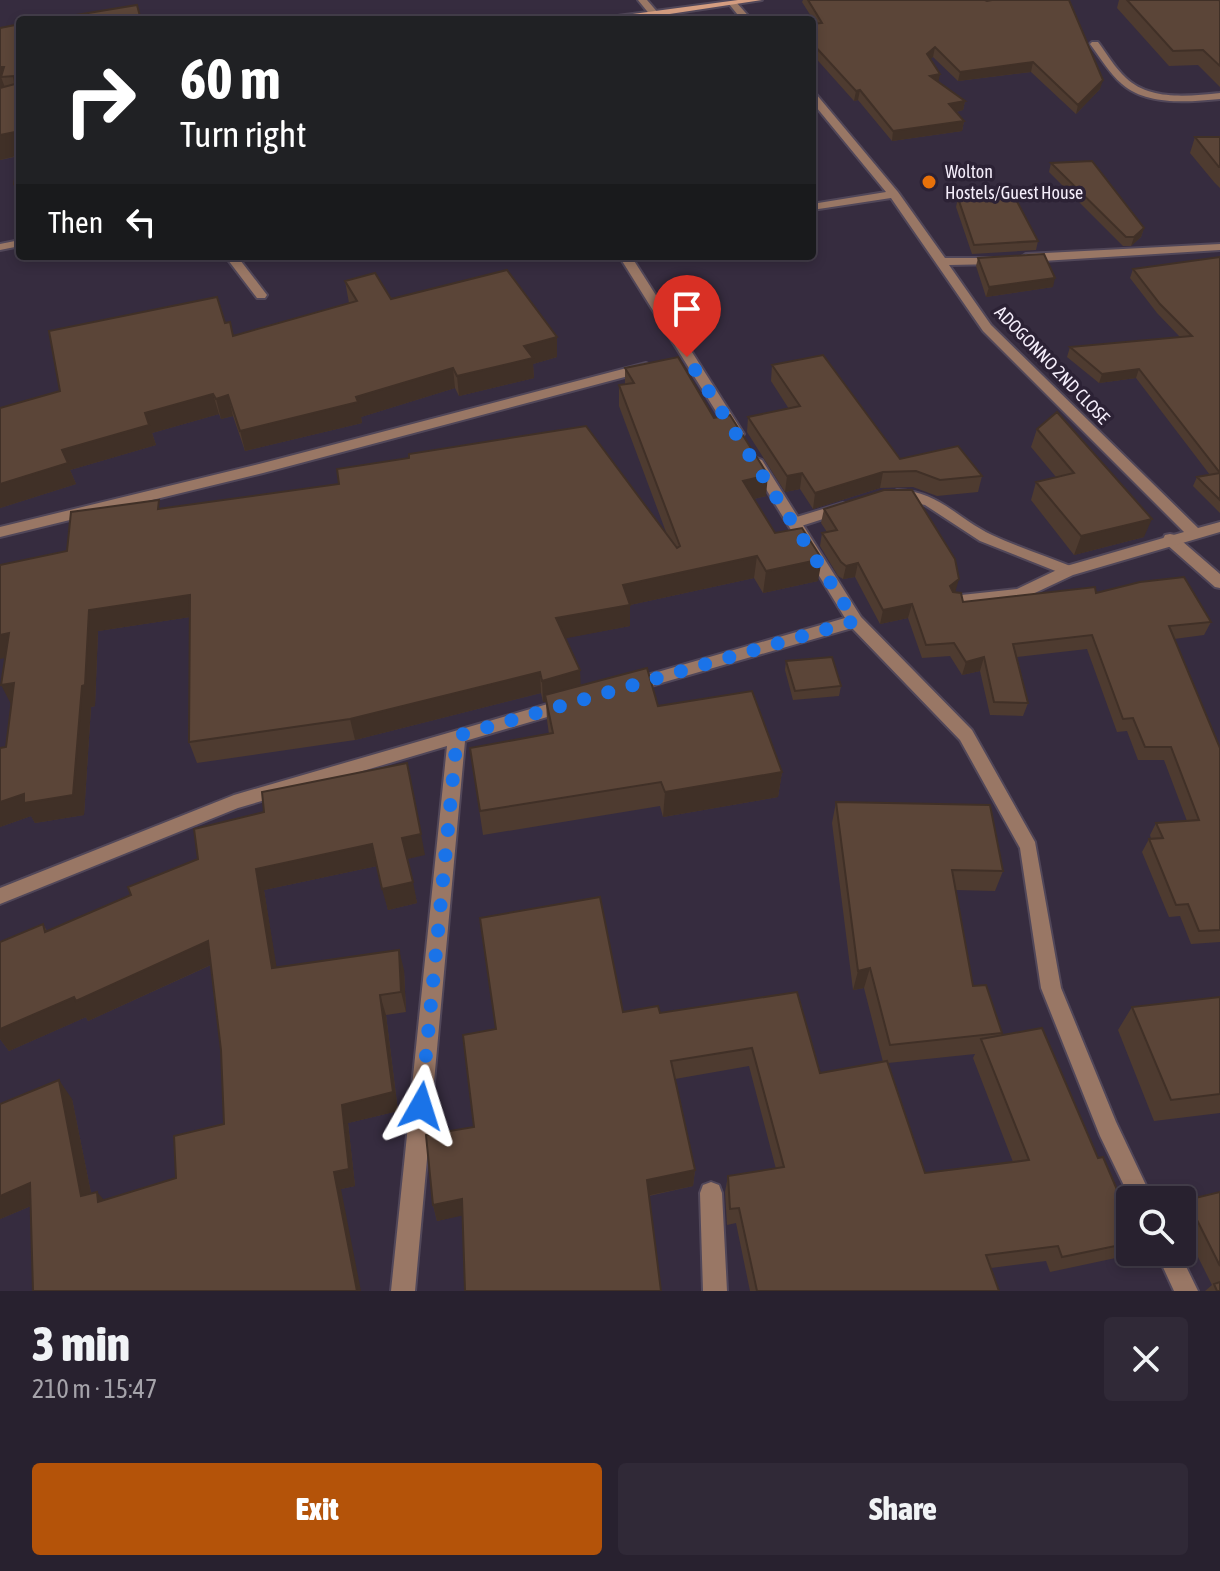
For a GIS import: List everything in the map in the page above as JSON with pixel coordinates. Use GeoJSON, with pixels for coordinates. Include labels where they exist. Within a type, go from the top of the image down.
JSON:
{"type":"FeatureCollection","features":[{"type":"Feature","properties":{"kind":"street"},"geometry":{"type":"LineString","coordinates":[[642,0],[654,14]]}},
{"type":"Feature","properties":{"kind":"street"},"geometry":{"type":"LineString","coordinates":[[639,16],[758,0]]}},
{"type":"Feature","properties":{"kind":"street"},"geometry":{"type":"LineString","coordinates":[[733,4],[744,16]]}},
{"type":"Feature","properties":{"kind":"street"},"geometry":{"type":"LineString","coordinates":[[1095,44],[1125,82],[1142,92],[1195,99],[1220,96]]}},
{"type":"Feature","properties":{"kind":"street","name":"ADOGONNO 2ND CLOSE"},"geometry":{"type":"LineString","coordinates":[[816,101],[894,194],[987,328],[1193,532]]}},
{"type":"Feature","properties":{"kind":"street"},"geometry":{"type":"LineString","coordinates":[[816,206],[894,194]]}},
{"type":"Feature","properties":{"kind":"street"},"geometry":{"type":"LineString","coordinates":[[939,262],[1220,247]]}},
{"type":"Feature","properties":{"kind":"street"},"geometry":{"type":"LineString","coordinates":[[234,260],[261,295]]}},
{"type":"Feature","properties":{"kind":"street"},"geometry":{"type":"LineString","coordinates":[[627,260],[855,621],[966,735],[1029,847],[1051,988],[1108,1129],[1135,1186]]}},
{"type":"Feature","properties":{"kind":"street"},"geometry":{"type":"LineString","coordinates":[[672,361],[687,357]]}},
{"type":"Feature","properties":{"kind":"street"},"geometry":{"type":"LineString","coordinates":[[0,532],[278,464],[657,364]]}},
{"type":"Feature","properties":{"kind":"street"},"geometry":{"type":"LineString","coordinates":[[880,496],[913,495],[937,504],[972,531],[1068,571]]}},
{"type":"Feature","properties":{"kind":"street"},"geometry":{"type":"LineString","coordinates":[[795,523],[852,505]]}},
{"type":"Feature","properties":{"kind":"street"},"geometry":{"type":"LineString","coordinates":[[957,600],[1020,594],[1068,571],[1193,532],[1220,527]]}},
{"type":"Feature","properties":{"kind":"street"},"geometry":{"type":"LineString","coordinates":[[1170,539],[1220,583]]}},
{"type":"Feature","properties":{"kind":"street"},"geometry":{"type":"LineString","coordinates":[[610,692],[855,621]]}},
{"type":"Feature","properties":{"kind":"street"},"geometry":{"type":"LineString","coordinates":[[0,896],[234,802],[579,701]]}},
{"type":"Feature","properties":{"kind":"street"},"geometry":{"type":"LineString","coordinates":[[403,1291],[457,736]]}},
{"type":"Feature","properties":{"kind":"street"},"geometry":{"type":"LineString","coordinates":[[711,1193],[715,1291]]}},
{"type":"Feature","properties":{"kind":"street"},"geometry":{"type":"LineString","coordinates":[[1174,1266],[1186,1291]]}},
{"type":"Feature","properties":{"kind":"building"},"geometry":{"type":"Polygon","coordinates":[[[808,0],[1069,0],[1103,80],[1078,105],[1033,62],[960,72],[935,47],[927,54],[940,74],[930,76],[965,101],[949,104],[964,121],[893,131],[860,90],[856,91],[816,47],[816,24],[822,23],[808,0]]]}},
{"type":"Feature","properties":{"kind":"building"},"geometry":{"type":"Polygon","coordinates":[[[1127,0],[1219,0],[1220,66],[1203,50],[1173,51],[1127,0]]]}},
{"type":"Feature","properties":{"kind":"building"},"geometry":{"type":"Polygon","coordinates":[[[137,5],[140,16],[70,16],[137,5]]]}},
{"type":"Feature","properties":{"kind":"building"},"geometry":{"type":"Polygon","coordinates":[[[16,25],[16,132],[0,135],[0,88],[15,84],[14,76],[1,77],[4,67],[0,67],[0,28],[16,25]]]}},
{"type":"Feature","properties":{"kind":"building"},"geometry":{"type":"Polygon","coordinates":[[[1195,137],[1220,137],[1220,167],[1219,167],[1195,137]]]}},
{"type":"Feature","properties":{"kind":"building"},"geometry":{"type":"Polygon","coordinates":[[[1092,161],[1144,228],[1134,237],[1126,237],[1051,163],[1092,161]]]}},
{"type":"Feature","properties":{"kind":"building"},"geometry":{"type":"Polygon","coordinates":[[[1012,192],[1038,241],[974,245],[958,198],[1012,192]]]}},
{"type":"Feature","properties":{"kind":"building"},"geometry":{"type":"Polygon","coordinates":[[[1044,254],[1055,278],[989,287],[978,258],[1044,254]]]}},
{"type":"Feature","properties":{"kind":"building"},"geometry":{"type":"Polygon","coordinates":[[[1220,257],[1220,473],[1139,369],[1102,374],[1070,347],[1192,336],[1160,304],[1133,269],[1220,257]]]}},
{"type":"Feature","properties":{"kind":"building"},"geometry":{"type":"Polygon","coordinates":[[[507,270],[557,337],[524,346],[533,358],[457,376],[453,368],[356,397],[358,402],[240,431],[228,395],[216,399],[213,394],[145,413],[149,425],[62,450],[68,463],[0,484],[0,408],[60,391],[49,331],[217,297],[225,323],[230,322],[233,336],[357,301],[345,281],[375,273],[391,299],[507,270]]]}},
{"type":"Feature","properties":{"kind":"building"},"geometry":{"type":"Polygon","coordinates":[[[823,355],[900,459],[958,446],[982,476],[940,480],[916,471],[883,472],[815,493],[802,473],[787,476],[748,417],[800,406],[772,365],[823,355]]]}},
{"type":"Feature","properties":{"kind":"building"},"geometry":{"type":"Polygon","coordinates":[[[678,357],[714,418],[730,415],[768,475],[743,481],[775,533],[802,528],[822,559],[766,571],[757,556],[623,585],[630,605],[556,618],[580,670],[542,681],[540,672],[350,719],[189,742],[190,595],[89,610],[85,685],[82,686],[73,795],[24,803],[24,794],[0,802],[0,748],[6,747],[14,683],[1,685],[9,633],[0,635],[0,565],[67,551],[71,512],[159,500],[158,509],[339,484],[337,469],[409,458],[409,454],[586,426],[677,548],[680,546],[619,385],[634,383],[625,368],[678,357]]]}},
{"type":"Feature","properties":{"kind":"building"},"geometry":{"type":"Polygon","coordinates":[[[1057,412],[1152,519],[1081,536],[1036,482],[1074,473],[1037,429],[1057,412]]]}},
{"type":"Feature","properties":{"kind":"building"},"geometry":{"type":"Polygon","coordinates":[[[1220,473],[1220,500],[1197,477],[1220,473]]]}},
{"type":"Feature","properties":{"kind":"building"},"geometry":{"type":"Polygon","coordinates":[[[884,490],[912,490],[955,559],[959,579],[950,586],[953,592],[961,593],[963,602],[1095,587],[1096,593],[1140,582],[1184,577],[1211,622],[1169,626],[1220,748],[1220,930],[1199,931],[1188,904],[1176,905],[1149,839],[1163,838],[1156,823],[1199,820],[1171,747],[1145,747],[1133,718],[1123,719],[1092,635],[1013,644],[1028,703],[994,702],[984,657],[966,662],[954,643],[926,645],[912,604],[883,610],[858,563],[846,566],[841,562],[822,533],[837,530],[824,509],[884,490]]]}},
{"type":"Feature","properties":{"kind":"building"},"geometry":{"type":"Polygon","coordinates":[[[832,657],[841,686],[795,691],[786,661],[832,657]]]}},
{"type":"Feature","properties":{"kind":"building"},"geometry":{"type":"Polygon","coordinates":[[[647,668],[658,706],[752,691],[782,772],[665,792],[661,782],[480,811],[470,748],[553,733],[545,695],[647,668]]]}},
{"type":"Feature","properties":{"kind":"building"},"geometry":{"type":"Polygon","coordinates":[[[407,763],[421,834],[402,838],[413,882],[382,889],[372,844],[256,869],[272,968],[399,950],[401,992],[380,995],[393,1092],[342,1105],[349,1169],[334,1172],[357,1291],[33,1291],[30,1183],[0,1196],[0,1104],[59,1080],[81,1196],[97,1192],[98,1202],[176,1178],[174,1136],[224,1124],[221,1050],[208,941],[76,1001],[74,997],[0,1029],[0,942],[43,924],[45,932],[131,895],[128,887],[198,859],[194,829],[264,812],[262,792],[407,763]]]}},
{"type":"Feature","properties":{"kind":"building"},"geometry":{"type":"Polygon","coordinates":[[[836,802],[990,805],[1003,871],[952,870],[973,986],[986,985],[1002,1033],[890,1045],[870,968],[858,971],[836,802]]]}},
{"type":"Feature","properties":{"kind":"building"},"geometry":{"type":"Polygon","coordinates":[[[600,897],[623,1012],[658,1006],[660,1013],[797,992],[820,1073],[887,1061],[925,1173],[1029,1160],[981,1039],[1042,1028],[1098,1158],[1103,1157],[1116,1187],[1116,1246],[1062,1257],[1058,1246],[986,1255],[999,1291],[757,1291],[739,1208],[730,1209],[728,1176],[784,1167],[752,1048],[671,1061],[695,1170],[647,1180],[661,1291],[465,1291],[462,1199],[433,1205],[426,1135],[474,1127],[463,1035],[496,1029],[480,918],[600,897]]]}},
{"type":"Feature","properties":{"kind":"building"},"geometry":{"type":"Polygon","coordinates":[[[1220,997],[1220,1094],[1171,1100],[1132,1007],[1220,997]]]}},
{"type":"Feature","properties":{"kind":"building"},"geometry":{"type":"Polygon","coordinates":[[[1220,1192],[1220,1266],[1196,1218],[1196,1198],[1220,1192]]]}},
{"type":"Feature","properties":{"kind":"place","name":"Wolton Hostels/Guest House"},"geometry":{"type":"Point","coordinates":[929,182]}},
{"type":"Feature","properties":{"kind":"route"},"geometry":{"type":"LineString","coordinates":[[421,1106],[457,736],[855,621],[687,357]]}}]}
